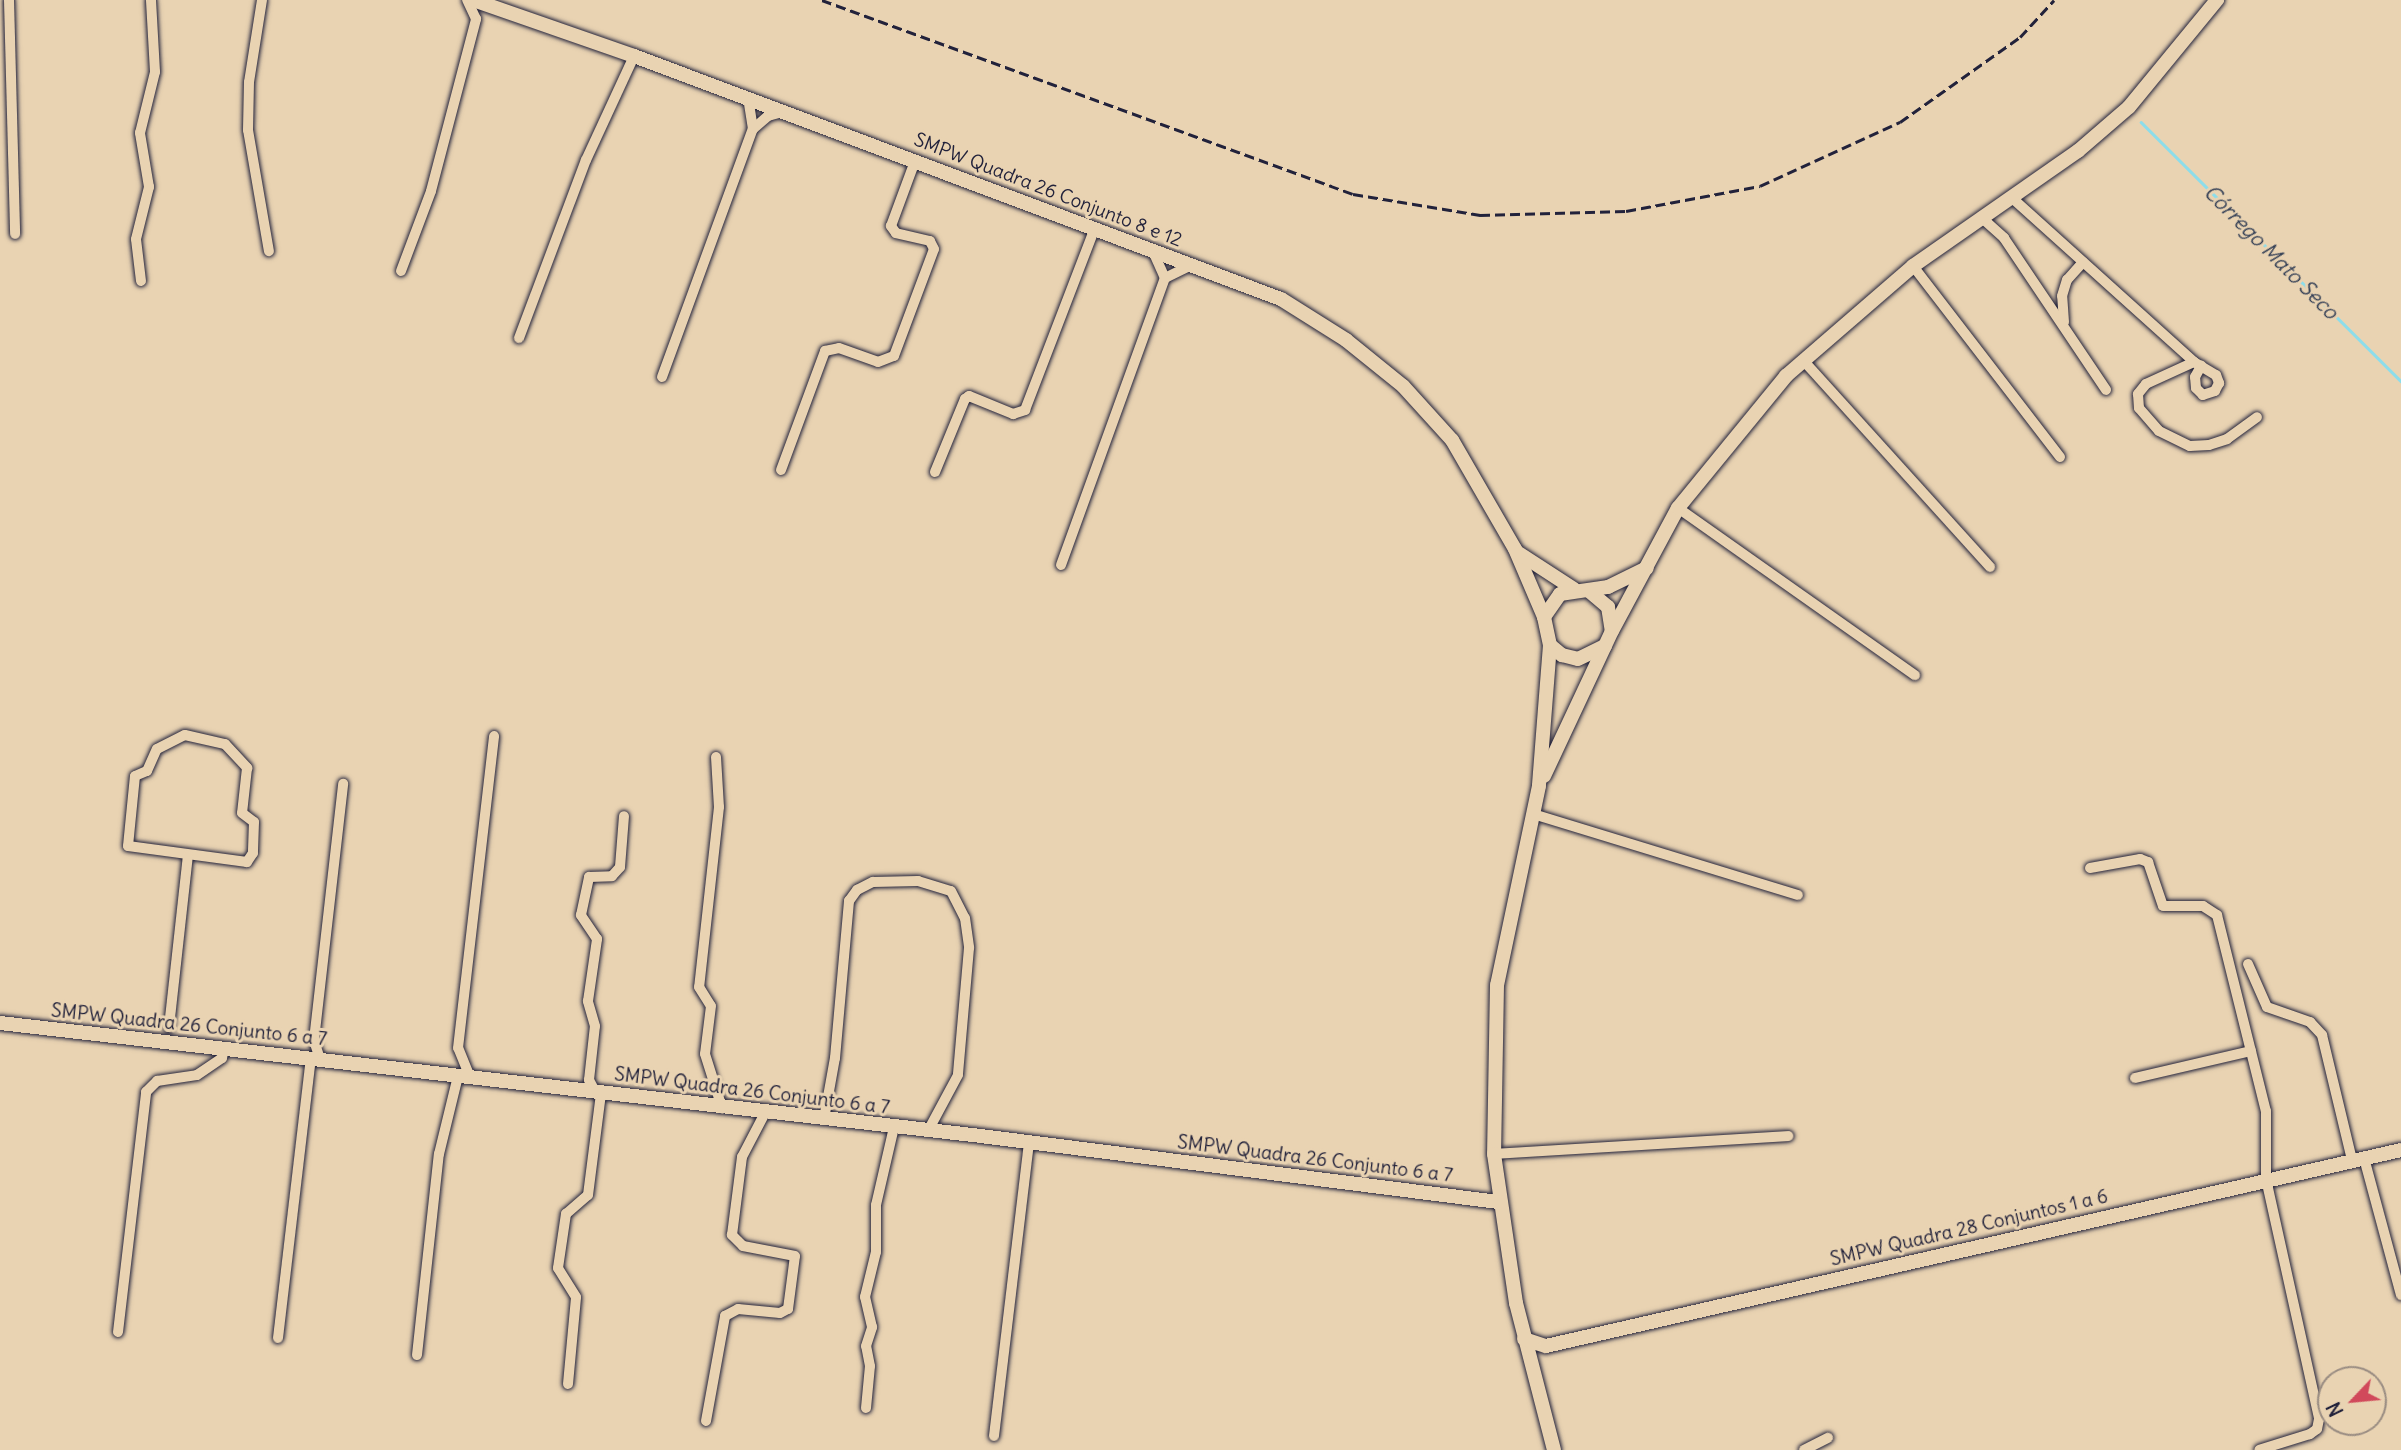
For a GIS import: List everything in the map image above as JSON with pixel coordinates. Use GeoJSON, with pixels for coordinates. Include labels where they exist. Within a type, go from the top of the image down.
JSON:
{"type":"FeatureCollection","features":[{"type":"Feature","properties":{"kind":"street"},"geometry":{"type":"LineString","coordinates":[[9,0],[15,234]]}},
{"type":"Feature","properties":{"kind":"street"},"geometry":{"type":"LineString","coordinates":[[141,281],[136,239],[149,187],[140,133],[155,72],[151,0]]}},
{"type":"Feature","properties":{"kind":"street"},"geometry":{"type":"LineString","coordinates":[[261,0],[249,82],[248,130],[269,251]]}},
{"type":"Feature","properties":{"kind":"street"},"geometry":{"type":"LineString","coordinates":[[401,271],[430,191],[475,19],[467,0]]}},
{"type":"Feature","properties":{"kind":"street","name":"SMPW Quadra 26 Conjunto 8 e 12"},"geometry":{"type":"LineString","coordinates":[[473,0],[634,56],[1281,299],[1346,340],[1403,386],[1452,440],[1514,550],[1544,617]]}},
{"type":"Feature","properties":{"kind":"street"},"geometry":{"type":"LineString","coordinates":[[1539,786],[1612,631],[1678,508],[1804,360],[1913,266],[2011,197],[2129,107],[2217,0]]}},
{"type":"Feature","properties":{"kind":"street"},"geometry":{"type":"LineString","coordinates":[[475,19],[496,8]]}},
{"type":"Feature","properties":{"kind":"street"},"geometry":{"type":"LineString","coordinates":[[519,338],[586,160],[634,56]]}},
{"type":"Feature","properties":{"kind":"street"},"geometry":{"type":"LineString","coordinates":[[748,99],[753,129]]}},
{"type":"Feature","properties":{"kind":"street"},"geometry":{"type":"LineString","coordinates":[[662,377],[753,129],[768,116],[782,112]]}},
{"type":"Feature","properties":{"kind":"street"},"geometry":{"type":"LineString","coordinates":[[781,470],[825,351],[839,348],[878,362],[894,356],[934,249],[930,241],[896,233],[891,226],[915,161]]}},
{"type":"Feature","properties":{"kind":"street"},"geometry":{"type":"LineString","coordinates":[[2011,197],[2198,364],[2146,384],[2138,394],[2139,408],[2159,431],[2190,446],[2209,445],[2227,439],[2257,417]]}},
{"type":"Feature","properties":{"kind":"street"},"geometry":{"type":"LineString","coordinates":[[1982,218],[2004,238],[2065,325],[2106,390]]}},
{"type":"Feature","properties":{"kind":"street"},"geometry":{"type":"LineString","coordinates":[[935,472],[964,398],[969,396],[1013,414],[1025,410],[1095,228]]}},
{"type":"Feature","properties":{"kind":"street"},"geometry":{"type":"LineString","coordinates":[[1061,565],[1165,278],[1152,249]]}},
{"type":"Feature","properties":{"kind":"street"},"geometry":{"type":"LineString","coordinates":[[2065,325],[2062,296],[2067,280],[2083,262]]}},
{"type":"Feature","properties":{"kind":"street"},"geometry":{"type":"LineString","coordinates":[[1165,278],[1192,265]]}},
{"type":"Feature","properties":{"kind":"street"},"geometry":{"type":"LineString","coordinates":[[1913,266],[2060,457]]}},
{"type":"Feature","properties":{"kind":"street"},"geometry":{"type":"LineString","coordinates":[[1804,360],[1990,567]]}},
{"type":"Feature","properties":{"kind":"street"},"geometry":{"type":"LineString","coordinates":[[1678,508],[1915,675]]}},
{"type":"Feature","properties":{"kind":"street","name":"SMPW Quadra 26 Conjunto 8 e 12"},"geometry":{"type":"LineString","coordinates":[[1514,550],[1582,590]]}},
{"type":"Feature","properties":{"kind":"street"},"geometry":{"type":"LineString","coordinates":[[1554,1450],[1530,1366],[1498,1202],[1494,1154],[1497,985],[1539,786],[1550,645],[1544,617],[1560,594],[1608,587],[1647,568]]}},
{"type":"Feature","properties":{"kind":"street"},"geometry":{"type":"LineString","coordinates":[[1582,590],[1608,607],[1612,631]]}},
{"type":"Feature","properties":{"kind":"street"},"geometry":{"type":"LineString","coordinates":[[1550,645],[1578,659],[1593,656],[1606,645]]}},
{"type":"Feature","properties":{"kind":"street"},"geometry":{"type":"LineString","coordinates":[[185,735],[225,744],[242,757],[247,768],[242,813],[254,822],[253,853],[247,862],[188,856],[135,848],[126,838],[135,776],[147,771],[157,748],[185,735]]}},
{"type":"Feature","properties":{"kind":"street"},"geometry":{"type":"LineString","coordinates":[[417,1355],[439,1154],[464,1077],[458,1048],[494,736]]}},
{"type":"Feature","properties":{"kind":"street"},"geometry":{"type":"LineString","coordinates":[[716,757],[719,807],[699,987],[711,1006],[705,1054],[722,1108]]}},
{"type":"Feature","properties":{"kind":"street"},"geometry":{"type":"LineString","coordinates":[[278,1338],[343,784]]}},
{"type":"Feature","properties":{"kind":"street"},"geometry":{"type":"LineString","coordinates":[[1532,814],[1798,895]]}},
{"type":"Feature","properties":{"kind":"street"},"geometry":{"type":"LineString","coordinates":[[568,1384],[576,1297],[558,1268],[566,1214],[588,1195],[595,1027],[588,1001],[597,939],[582,915],[589,877],[612,876],[620,867],[624,816]]}},
{"type":"Feature","properties":{"kind":"street"},"geometry":{"type":"LineString","coordinates":[[157,1040],[169,1027],[188,856]]}},
{"type":"Feature","properties":{"kind":"street"},"geometry":{"type":"LineString","coordinates":[[2090,868],[2140,859],[2148,862],[2163,906],[2211,908],[2217,915],[2267,1119],[2266,1179],[2319,1419],[2310,1434],[2259,1450]]}},
{"type":"Feature","properties":{"kind":"street"},"geometry":{"type":"LineString","coordinates":[[824,1119],[835,1058],[849,901],[857,890],[873,881],[918,881],[951,891],[965,918],[969,948],[958,1075],[928,1131]]}},
{"type":"Feature","properties":{"kind":"street"},"geometry":{"type":"LineString","coordinates":[[2248,964],[2267,1007],[2310,1022],[2322,1035],[2401,1296]]}},
{"type":"Feature","properties":{"kind":"street","name":"SMPW Quadra 26 Conjunto 6 a 7"},"geometry":{"type":"LineString","coordinates":[[0,1023],[464,1077],[591,1089],[765,1114],[928,1131],[1498,1202]]}},
{"type":"Feature","properties":{"kind":"street"},"geometry":{"type":"LineString","coordinates":[[169,1027],[180,1043]]}},
{"type":"Feature","properties":{"kind":"street"},"geometry":{"type":"LineString","coordinates":[[118,1332],[146,1092],[157,1082],[197,1074],[222,1058],[224,1048]]}},
{"type":"Feature","properties":{"kind":"street"},"geometry":{"type":"LineString","coordinates":[[2135,1078],[2251,1051]]}},
{"type":"Feature","properties":{"kind":"street"},"geometry":{"type":"LineString","coordinates":[[706,1421],[725,1316],[737,1309],[780,1314],[788,1309],[794,1256],[743,1246],[732,1234],[740,1166],[765,1114]]}},
{"type":"Feature","properties":{"kind":"street"},"geometry":{"type":"LineString","coordinates":[[866,1408],[870,1366],[866,1346],[872,1327],[865,1297],[876,1252],[876,1205],[894,1127]]}},
{"type":"Feature","properties":{"kind":"street"},"geometry":{"type":"LineString","coordinates":[[1494,1154],[1787,1136]]}},
{"type":"Feature","properties":{"kind":"street"},"geometry":{"type":"LineString","coordinates":[[994,1436],[1029,1144]]}},
{"type":"Feature","properties":{"kind":"street","name":"SMPW Quadra 28 Conjuntos 1 a 6"},"geometry":{"type":"LineString","coordinates":[[1546,1346],[2401,1150]]}},
{"type":"Feature","properties":{"kind":"street"},"geometry":{"type":"LineString","coordinates":[[1524,1339],[1546,1346],[1530,1366]]}},
{"type":"Feature","properties":{"kind":"street"},"geometry":{"type":"LineString","coordinates":[[1804,1450],[1828,1438]]}},
{"type":"Feature","properties":{"kind":"waterway","name":"Córrego Mato Seco"},"geometry":{"type":"LineString","coordinates":[[2141,122],[2401,381]]}},
{"type":"Feature","properties":{"kind":"railway"},"geometry":{"type":"LineString","coordinates":[[822,0],[1353,194],[1480,215],[1626,211],[1760,186],[1900,122],[2020,37],[2054,0]]}}]}
